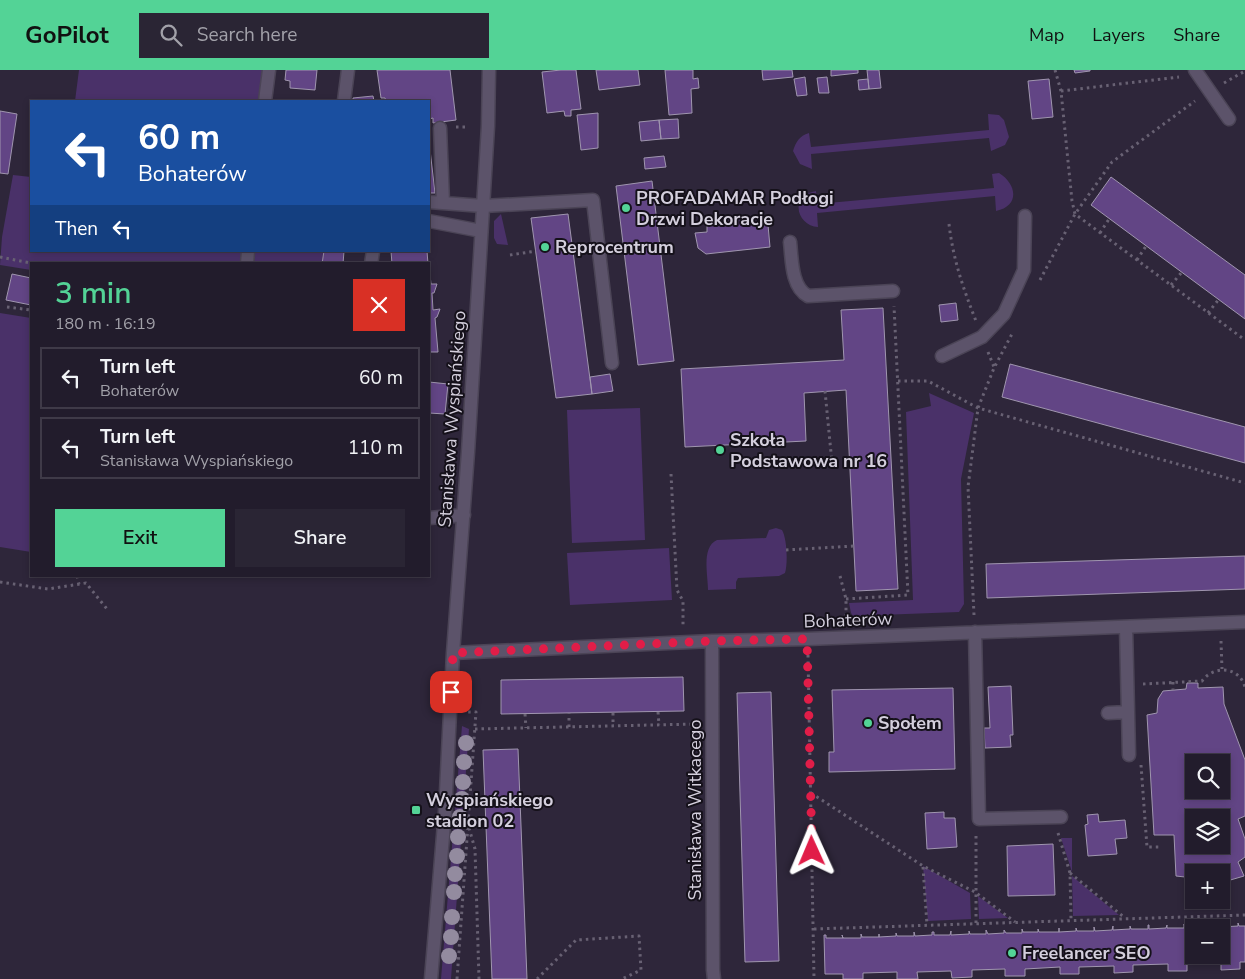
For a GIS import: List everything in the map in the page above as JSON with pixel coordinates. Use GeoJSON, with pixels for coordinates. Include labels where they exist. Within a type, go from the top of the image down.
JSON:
{"type":"FeatureCollection","features":[{"type":"Feature","properties":{"kind":"street"},"geometry":{"type":"LineString","coordinates":[[265,100],[269,70]]}},
{"type":"Feature","properties":{"kind":"street"},"geometry":{"type":"LineString","coordinates":[[344,100],[348,70]]}},
{"type":"Feature","properties":{"kind":"street","name":"Stanisława Wyspiańskiego"},"geometry":{"type":"LineString","coordinates":[[431,979],[445,812],[453,653],[464,514],[488,126],[489,70]]}},
{"type":"Feature","properties":{"kind":"street"},"geometry":{"type":"LineString","coordinates":[[1197,72],[1229,119]]}},
{"type":"Feature","properties":{"kind":"street"},"geometry":{"type":"LineString","coordinates":[[440,128],[443,204]]}},
{"type":"Feature","properties":{"kind":"street"},"geometry":{"type":"LineString","coordinates":[[430,202],[483,206],[593,200],[612,363]]}},
{"type":"Feature","properties":{"kind":"street"},"geometry":{"type":"LineString","coordinates":[[942,356],[982,337],[1004,314],[1024,270],[1025,216]]}},
{"type":"Feature","properties":{"kind":"street"},"geometry":{"type":"LineString","coordinates":[[430,221],[481,230]]}},
{"type":"Feature","properties":{"kind":"street"},"geometry":{"type":"LineString","coordinates":[[790,242],[796,282],[799,289],[808,296],[893,291]]}},
{"type":"Feature","properties":{"kind":"street"},"geometry":{"type":"LineString","coordinates":[[430,518],[464,514]]}},
{"type":"Feature","properties":{"kind":"street","name":"Bohaterów"},"geometry":{"type":"LineString","coordinates":[[453,653],[712,641],[1245,622]]}},
{"type":"Feature","properties":{"kind":"street"},"geometry":{"type":"LineString","coordinates":[[1126,627],[1129,755]]}},
{"type":"Feature","properties":{"kind":"street"},"geometry":{"type":"LineString","coordinates":[[975,632],[979,819],[1057,817]]}},
{"type":"Feature","properties":{"kind":"street","name":"Stanisława Witkacego"},"geometry":{"type":"LineString","coordinates":[[712,641],[714,979]]}},
{"type":"Feature","properties":{"kind":"street"},"geometry":{"type":"LineString","coordinates":[[1108,713],[1127,712]]}},
{"type":"Feature","properties":{"kind":"path"},"geometry":{"type":"LineString","coordinates":[[1056,70],[1061,91],[1072,201],[1075,214],[1244,339]]}},
{"type":"Feature","properties":{"kind":"path"},"geometry":{"type":"LineString","coordinates":[[1039,282],[1075,214],[1112,162],[1210,91],[1245,71]]}},
{"type":"Feature","properties":{"kind":"path"},"geometry":{"type":"LineString","coordinates":[[1061,91],[1197,72]]}},
{"type":"Feature","properties":{"kind":"path"},"geometry":{"type":"LineString","coordinates":[[1100,233],[1109,219]]}},
{"type":"Feature","properties":{"kind":"path"},"geometry":{"type":"LineString","coordinates":[[949,224],[952,250],[962,284],[994,368]]}},
{"type":"Feature","properties":{"kind":"path"},"geometry":{"type":"LineString","coordinates":[[1137,260],[1146,246]]}},
{"type":"Feature","properties":{"kind":"path"},"geometry":{"type":"LineString","coordinates":[[510,256],[536,251]]}},
{"type":"Feature","properties":{"kind":"path"},"geometry":{"type":"LineString","coordinates":[[0,257],[30,263]]}},
{"type":"Feature","properties":{"kind":"path"},"geometry":{"type":"LineString","coordinates":[[1171,286],[1182,272]]}},
{"type":"Feature","properties":{"kind":"path"},"geometry":{"type":"LineString","coordinates":[[846,599],[908,595],[893,291]]}},
{"type":"Feature","properties":{"kind":"path"},"geometry":{"type":"LineString","coordinates":[[1208,313],[1218,299]]}},
{"type":"Feature","properties":{"kind":"path"},"geometry":{"type":"LineString","coordinates":[[8,308],[30,310]]}},
{"type":"Feature","properties":{"kind":"path"},"geometry":{"type":"LineString","coordinates":[[974,615],[968,486],[978,408],[994,368],[1017,325]]}},
{"type":"Feature","properties":{"kind":"path"},"geometry":{"type":"LineString","coordinates":[[898,381],[928,381],[978,408],[1245,483]]}},
{"type":"Feature","properties":{"kind":"path"},"geometry":{"type":"LineString","coordinates":[[825,391],[832,463]]}},
{"type":"Feature","properties":{"kind":"path"},"geometry":{"type":"LineString","coordinates":[[671,474],[677,590],[683,601],[683,626]]}},
{"type":"Feature","properties":{"kind":"path"},"geometry":{"type":"LineString","coordinates":[[786,550],[854,546]]}},
{"type":"Feature","properties":{"kind":"path"},"geometry":{"type":"LineString","coordinates":[[840,576],[846,599],[846,620]]}},
{"type":"Feature","properties":{"kind":"path"},"geometry":{"type":"LineString","coordinates":[[77,577],[79,584]]}},
{"type":"Feature","properties":{"kind":"path"},"geometry":{"type":"LineString","coordinates":[[0,582],[48,589],[86,583],[107,609]]}},
{"type":"Feature","properties":{"kind":"path"},"geometry":{"type":"LineString","coordinates":[[807,639],[814,979]]}},
{"type":"Feature","properties":{"kind":"path"},"geometry":{"type":"LineString","coordinates":[[1221,641],[1222,669]]}},
{"type":"Feature","properties":{"kind":"path"},"geometry":{"type":"LineString","coordinates":[[1135,685],[1202,681],[1211,672],[1222,669],[1231,671],[1239,676],[1245,687]]}},
{"type":"Feature","properties":{"kind":"path"},"geometry":{"type":"LineString","coordinates":[[1173,682],[1173,690]]}},
{"type":"Feature","properties":{"kind":"path"},"geometry":{"type":"LineString","coordinates":[[458,979],[476,712],[464,711]]}},
{"type":"Feature","properties":{"kind":"path"},"geometry":{"type":"LineString","coordinates":[[658,712],[659,725]]}},
{"type":"Feature","properties":{"kind":"path"},"geometry":{"type":"LineString","coordinates":[[569,713],[569,727]]}},
{"type":"Feature","properties":{"kind":"path"},"geometry":{"type":"LineString","coordinates":[[613,713],[613,726]]}},
{"type":"Feature","properties":{"kind":"path"},"geometry":{"type":"LineString","coordinates":[[525,714],[526,728]]}},
{"type":"Feature","properties":{"kind":"path"},"geometry":{"type":"LineString","coordinates":[[475,729],[712,723]]}},
{"type":"Feature","properties":{"kind":"path"},"geometry":{"type":"LineString","coordinates":[[811,793],[922,866],[975,892],[1015,922]]}},
{"type":"Feature","properties":{"kind":"path"},"geometry":{"type":"LineString","coordinates":[[1057,817],[1070,873],[1071,920]]}},
{"type":"Feature","properties":{"kind":"path"},"geometry":{"type":"LineString","coordinates":[[976,923],[974,840],[979,819]]}},
{"type":"Feature","properties":{"kind":"path"},"geometry":{"type":"LineString","coordinates":[[468,823],[475,849],[479,979]]}},
{"type":"Feature","properties":{"kind":"path"},"geometry":{"type":"LineString","coordinates":[[922,866],[927,925]]}},
{"type":"Feature","properties":{"kind":"path"},"geometry":{"type":"LineString","coordinates":[[1070,873],[1126,919]]}},
{"type":"Feature","properties":{"kind":"path"},"geometry":{"type":"LineString","coordinates":[[814,928],[1245,915]]}},
{"type":"Feature","properties":{"kind":"path"},"geometry":{"type":"LineString","coordinates":[[537,979],[576,940],[640,936],[641,970],[622,979]]}},
{"type":"Feature","properties":{"kind":"shaded area"},"geometry":{"type":"Polygon","coordinates":[[[79,70],[264,70],[261,100],[75,100],[79,70]]]}},
{"type":"Feature","properties":{"kind":"shaded area"},"geometry":{"type":"Polygon","coordinates":[[[988,114],[999,115],[1004,120],[1009,137],[1005,145],[991,151],[989,138],[811,154],[812,169],[800,164],[793,151],[798,140],[809,133],[811,147],[989,130],[988,114]]]}},
{"type":"Feature","properties":{"kind":"shaded area"},"geometry":{"type":"Polygon","coordinates":[[[999,173],[1010,183],[1013,194],[1009,204],[996,211],[995,196],[817,213],[818,227],[812,226],[803,220],[799,210],[801,200],[805,195],[816,191],[817,204],[994,188],[992,174],[999,173]]]}},
{"type":"Feature","properties":{"kind":"shaded area"},"geometry":{"type":"Polygon","coordinates":[[[13,175],[30,177],[30,252],[244,252],[243,262],[30,262],[30,270],[0,265],[2,237],[13,175]]]}},
{"type":"Feature","properties":{"kind":"shaded area"},"geometry":{"type":"Polygon","coordinates":[[[501,214],[508,245],[497,244],[494,238],[494,221],[501,214]]]}},
{"type":"Feature","properties":{"kind":"shaded area"},"geometry":{"type":"Polygon","coordinates":[[[255,252],[324,252],[322,262],[254,262],[255,252]]]}},
{"type":"Feature","properties":{"kind":"shaded area"},"geometry":{"type":"Polygon","coordinates":[[[0,313],[30,318],[30,552],[0,547],[0,313]]]}},
{"type":"Feature","properties":{"kind":"shaded area"},"geometry":{"type":"Polygon","coordinates":[[[929,393],[974,413],[961,479],[964,604],[959,612],[853,616],[849,603],[913,600],[906,412],[931,406],[929,393]]]}},
{"type":"Feature","properties":{"kind":"shaded area"},"geometry":{"type":"Polygon","coordinates":[[[640,408],[645,540],[572,543],[567,410],[640,408]]]}},
{"type":"Feature","properties":{"kind":"shaded area"},"geometry":{"type":"Polygon","coordinates":[[[776,528],[782,530],[785,539],[787,558],[785,573],[779,576],[738,578],[736,589],[708,590],[706,562],[712,544],[717,540],[766,538],[769,530],[776,528]]]}},
{"type":"Feature","properties":{"kind":"shaded area"},"geometry":{"type":"Polygon","coordinates":[[[669,548],[672,600],[570,605],[567,553],[669,548]]]}},
{"type":"Feature","properties":{"kind":"shaded area"},"geometry":{"type":"Polygon","coordinates":[[[462,726],[469,729],[451,979],[441,979],[462,726]]]}},
{"type":"Feature","properties":{"kind":"shaded area"},"geometry":{"type":"Polygon","coordinates":[[[1061,838],[1072,838],[1072,872],[1061,838]]]}},
{"type":"Feature","properties":{"kind":"shaded area"},"geometry":{"type":"Polygon","coordinates":[[[923,866],[970,893],[971,919],[928,921],[923,866]]]}},
{"type":"Feature","properties":{"kind":"shaded area"},"geometry":{"type":"Polygon","coordinates":[[[1072,876],[1119,915],[1073,916],[1072,876]]]}},
{"type":"Feature","properties":{"kind":"shaded area"},"geometry":{"type":"Polygon","coordinates":[[[978,896],[1008,918],[979,919],[978,896]]]}},
{"type":"Feature","properties":{"kind":"building"},"geometry":{"type":"Polygon","coordinates":[[[286,70],[317,70],[315,90],[290,88],[290,81],[285,80],[286,70]]]}},
{"type":"Feature","properties":{"kind":"building"},"geometry":{"type":"Polygon","coordinates":[[[377,70],[450,70],[456,120],[433,123],[433,118],[430,119],[430,100],[386,100],[385,98],[381,98],[377,70]]]}},
{"type":"Feature","properties":{"kind":"building"},"geometry":{"type":"Polygon","coordinates":[[[576,70],[581,109],[571,110],[571,116],[565,116],[564,111],[547,113],[542,72],[576,70]]]}},
{"type":"Feature","properties":{"kind":"building"},"geometry":{"type":"Polygon","coordinates":[[[596,70],[638,70],[640,85],[599,90],[596,70]]]}},
{"type":"Feature","properties":{"kind":"building"},"geometry":{"type":"Polygon","coordinates":[[[665,70],[693,70],[693,79],[698,78],[699,88],[691,89],[692,113],[669,115],[665,70]]]}},
{"type":"Feature","properties":{"kind":"building"},"geometry":{"type":"Polygon","coordinates":[[[762,70],[792,70],[793,77],[763,80],[762,70]]]}},
{"type":"Feature","properties":{"kind":"building"},"geometry":{"type":"Polygon","coordinates":[[[831,70],[858,70],[858,73],[831,76],[831,70]]]}},
{"type":"Feature","properties":{"kind":"building"},"geometry":{"type":"Polygon","coordinates":[[[867,70],[879,70],[881,88],[869,89],[867,70]]]}},
{"type":"Feature","properties":{"kind":"building"},"geometry":{"type":"Polygon","coordinates":[[[1074,70],[1090,70],[1090,71],[1075,73],[1074,70]]]}},
{"type":"Feature","properties":{"kind":"building"},"geometry":{"type":"Polygon","coordinates":[[[805,77],[807,95],[797,96],[794,79],[805,77]]]}},
{"type":"Feature","properties":{"kind":"building"},"geometry":{"type":"Polygon","coordinates":[[[827,77],[829,93],[819,93],[817,78],[827,77]]]}},
{"type":"Feature","properties":{"kind":"building"},"geometry":{"type":"Polygon","coordinates":[[[868,79],[869,89],[859,90],[858,80],[868,79]]]}},
{"type":"Feature","properties":{"kind":"building"},"geometry":{"type":"Polygon","coordinates":[[[1049,79],[1053,117],[1032,119],[1028,81],[1049,79]]]}},
{"type":"Feature","properties":{"kind":"building"},"geometry":{"type":"Polygon","coordinates":[[[373,96],[374,100],[353,100],[353,98],[373,96]]]}},
{"type":"Feature","properties":{"kind":"building"},"geometry":{"type":"Polygon","coordinates":[[[0,111],[17,114],[8,174],[0,173],[0,111]]]}},
{"type":"Feature","properties":{"kind":"building"},"geometry":{"type":"Polygon","coordinates":[[[598,113],[598,148],[581,150],[577,115],[598,113]]]}},
{"type":"Feature","properties":{"kind":"building"},"geometry":{"type":"Polygon","coordinates":[[[678,119],[679,138],[661,139],[659,120],[678,119]]]}},
{"type":"Feature","properties":{"kind":"building"},"geometry":{"type":"Polygon","coordinates":[[[659,120],[661,139],[641,141],[639,122],[659,120]]]}},
{"type":"Feature","properties":{"kind":"building"},"geometry":{"type":"Polygon","coordinates":[[[430,150],[435,193],[430,193],[430,150]]]}},
{"type":"Feature","properties":{"kind":"building"},"geometry":{"type":"Polygon","coordinates":[[[664,156],[666,167],[645,169],[644,158],[664,156]]]}},
{"type":"Feature","properties":{"kind":"building"},"geometry":{"type":"Polygon","coordinates":[[[1111,177],[1245,275],[1245,319],[1091,205],[1111,177]]]}},
{"type":"Feature","properties":{"kind":"building"},"geometry":{"type":"Polygon","coordinates":[[[652,181],[674,361],[638,365],[616,186],[652,181]]]}},
{"type":"Feature","properties":{"kind":"building"},"geometry":{"type":"Polygon","coordinates":[[[568,214],[592,394],[556,398],[531,218],[568,214]]]}},
{"type":"Feature","properties":{"kind":"building"},"geometry":{"type":"Polygon","coordinates":[[[747,217],[756,226],[768,225],[770,247],[706,254],[698,248],[695,233],[707,232],[707,222],[747,217]]]}},
{"type":"Feature","properties":{"kind":"building"},"geometry":{"type":"Polygon","coordinates":[[[324,252],[344,252],[343,262],[322,262],[324,252]]]}},
{"type":"Feature","properties":{"kind":"building"},"geometry":{"type":"Polygon","coordinates":[[[391,252],[427,252],[428,262],[392,262],[391,252]]]}},
{"type":"Feature","properties":{"kind":"building"},"geometry":{"type":"Polygon","coordinates":[[[12,274],[30,278],[30,305],[6,300],[12,274]]]}},
{"type":"Feature","properties":{"kind":"building"},"geometry":{"type":"Polygon","coordinates":[[[430,275],[431,284],[437,284],[434,293],[432,293],[433,310],[440,309],[435,318],[438,352],[430,352],[430,275]]]}},
{"type":"Feature","properties":{"kind":"building"},"geometry":{"type":"Polygon","coordinates":[[[956,303],[958,320],[941,322],[939,305],[956,303]]]}},
{"type":"Feature","properties":{"kind":"building"},"geometry":{"type":"Polygon","coordinates":[[[883,308],[898,589],[856,591],[846,390],[804,393],[806,441],[685,447],[681,369],[844,360],[841,310],[883,308]]]}},
{"type":"Feature","properties":{"kind":"building"},"geometry":{"type":"Polygon","coordinates":[[[1010,364],[1245,427],[1245,463],[1002,397],[1010,364]]]}},
{"type":"Feature","properties":{"kind":"building"},"geometry":{"type":"Polygon","coordinates":[[[610,374],[613,391],[592,394],[590,377],[610,374]]]}},
{"type":"Feature","properties":{"kind":"building"},"geometry":{"type":"Polygon","coordinates":[[[430,382],[448,384],[445,414],[430,413],[430,382]]]}},
{"type":"Feature","properties":{"kind":"building"},"geometry":{"type":"Polygon","coordinates":[[[1245,556],[1245,589],[987,598],[986,564],[1245,556]]]}},
{"type":"Feature","properties":{"kind":"building"},"geometry":{"type":"Polygon","coordinates":[[[683,677],[684,711],[501,714],[501,680],[683,677]]]}},
{"type":"Feature","properties":{"kind":"building"},"geometry":{"type":"Polygon","coordinates":[[[1187,683],[1198,683],[1198,688],[1223,687],[1224,704],[1245,760],[1245,816],[1238,819],[1245,839],[1245,857],[1238,862],[1244,876],[1230,880],[1230,864],[1185,864],[1185,877],[1176,876],[1174,835],[1154,835],[1147,715],[1157,713],[1158,699],[1163,691],[1186,689],[1187,683]]]}},
{"type":"Feature","properties":{"kind":"building"},"geometry":{"type":"Polygon","coordinates":[[[1011,686],[1013,735],[1010,735],[1011,747],[985,748],[984,728],[990,728],[988,687],[1011,686]]]}},
{"type":"Feature","properties":{"kind":"building"},"geometry":{"type":"Polygon","coordinates":[[[953,688],[955,769],[829,772],[829,752],[834,752],[832,690],[953,688]]]}},
{"type":"Feature","properties":{"kind":"building"},"geometry":{"type":"Polygon","coordinates":[[[771,692],[779,961],[745,962],[737,693],[771,692]]]}},
{"type":"Feature","properties":{"kind":"building"},"geometry":{"type":"Polygon","coordinates":[[[518,749],[527,979],[492,979],[483,750],[518,749]]]}},
{"type":"Feature","properties":{"kind":"building"},"geometry":{"type":"Polygon","coordinates":[[[944,812],[944,818],[955,818],[957,847],[927,849],[925,813],[944,812]]]}},
{"type":"Feature","properties":{"kind":"building"},"geometry":{"type":"Polygon","coordinates":[[[1098,814],[1099,822],[1125,820],[1127,838],[1115,839],[1117,854],[1088,856],[1085,825],[1088,824],[1087,815],[1098,814]]]}},
{"type":"Feature","properties":{"kind":"building"},"geometry":{"type":"Polygon","coordinates":[[[1053,844],[1055,895],[1008,896],[1007,846],[1053,844]]]}},
{"type":"Feature","properties":{"kind":"building"},"geometry":{"type":"Polygon","coordinates":[[[1238,923],[1239,926],[1245,926],[1245,962],[1240,962],[1240,969],[1221,970],[1221,964],[1230,964],[1230,926],[1238,926],[1238,923]]]}},
{"type":"Feature","properties":{"kind":"building"},"geometry":{"type":"Polygon","coordinates":[[[1184,924],[1185,964],[1187,964],[1187,971],[1168,971],[1168,964],[1133,965],[1133,972],[1114,973],[1114,966],[1079,967],[1079,974],[1060,974],[1060,967],[1025,969],[1025,976],[1005,976],[1005,969],[972,970],[972,977],[952,978],[951,971],[917,972],[918,979],[897,979],[897,972],[863,973],[863,979],[843,979],[843,974],[825,974],[824,935],[826,935],[826,938],[861,938],[861,934],[862,937],[896,936],[896,933],[897,936],[914,936],[914,932],[915,936],[932,935],[932,932],[934,932],[934,935],[950,935],[951,931],[951,935],[969,934],[969,931],[970,934],[986,934],[986,930],[988,934],[1004,933],[1004,930],[1006,933],[1022,933],[1022,929],[1023,932],[1038,932],[1038,929],[1039,932],[1076,931],[1076,928],[1077,931],[1094,931],[1094,927],[1095,931],[1112,930],[1113,926],[1113,930],[1130,929],[1130,926],[1131,929],[1148,929],[1148,925],[1149,929],[1166,928],[1167,925],[1167,928],[1184,928],[1184,924]]]}},
{"type":"Feature","properties":{"kind":"place","name":"PROFADAMAR Podłogi Drzwi Dekoracje"},"geometry":{"type":"Point","coordinates":[626,208]}},
{"type":"Feature","properties":{"kind":"place","name":"Reprocentrum"},"geometry":{"type":"Point","coordinates":[545,247]}},
{"type":"Feature","properties":{"kind":"place","name":"Szkoła Podstawowa nr 16"},"geometry":{"type":"Point","coordinates":[720,450]}},
{"type":"Feature","properties":{"kind":"place","name":"Społem"},"geometry":{"type":"Point","coordinates":[868,723]}},
{"type":"Feature","properties":{"kind":"place","name":"Wyspiańskiego stadion 02"},"geometry":{"type":"Point","coordinates":[416,810]}},
{"type":"Feature","properties":{"kind":"place","name":"Freelancer SEO"},"geometry":{"type":"Point","coordinates":[1012,953]}},
{"type":"Feature","properties":{"kind":"route"},"geometry":{"type":"LineString","coordinates":[[451,692],[453,653],[712,641],[807,639],[812,851]]}}]}
